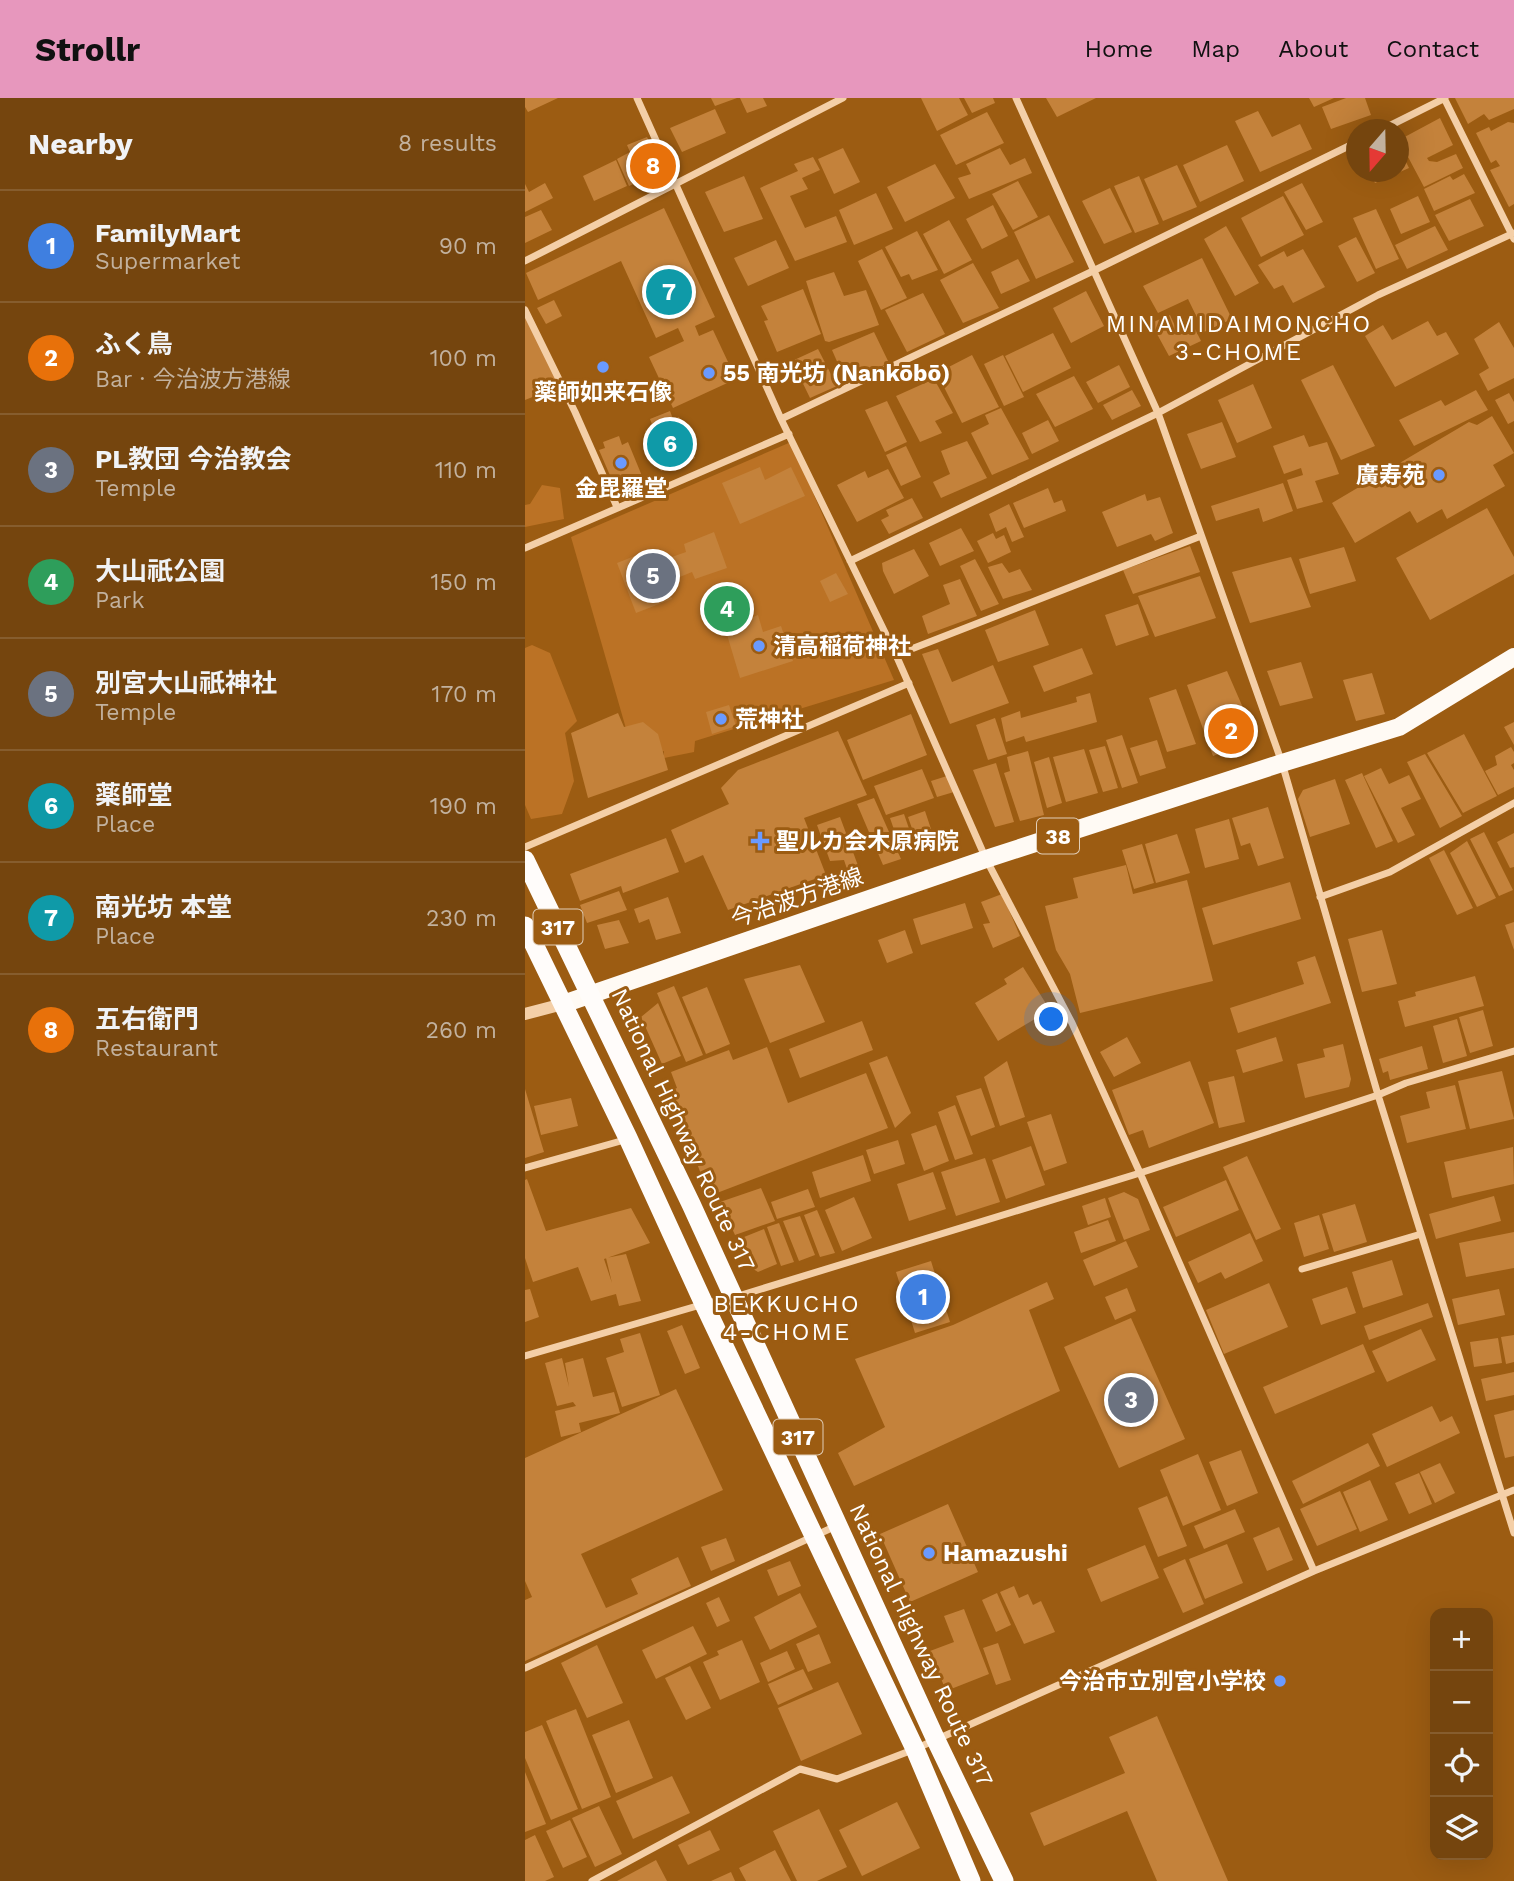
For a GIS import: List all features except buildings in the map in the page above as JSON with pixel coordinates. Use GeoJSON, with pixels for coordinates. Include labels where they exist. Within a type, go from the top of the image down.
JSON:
{"type":"FeatureCollection","features":[{"type":"Feature","properties":{"kind":"highway","name":"National Highway Route 317"},"geometry":{"type":"LineString","coordinates":[[525,860],[735,1297],[936,1740],[1004,1881]]}},
{"type":"Feature","properties":{"kind":"highway","name":"317"},"geometry":{"type":"LineString","coordinates":[[525,926],[628,1138],[915,1749],[971,1881]]}},
{"type":"Feature","properties":{"kind":"main road","name":"今治波方港線"},"geometry":{"type":"LineString","coordinates":[[563,1004],[986,859],[1399,727],[1514,657]]}},
{"type":"Feature","properties":{"kind":"street"},"geometry":{"type":"LineString","coordinates":[[637,98],[781,419],[896,654],[986,859],[1072,1023],[1314,1571]]}},
{"type":"Feature","properties":{"kind":"street"},"geometry":{"type":"LineString","coordinates":[[525,261],[843,98]]}},
{"type":"Feature","properties":{"kind":"street"},"geometry":{"type":"LineString","coordinates":[[1016,98],[1158,413],[1282,763],[1378,1095],[1514,1533]]}},
{"type":"Feature","properties":{"kind":"street"},"geometry":{"type":"LineString","coordinates":[[850,561],[1158,413],[1378,295],[1513,236],[1445,98],[1403,119]]}},
{"type":"Feature","properties":{"kind":"street"},"geometry":{"type":"LineString","coordinates":[[781,419],[1346,147]]}},
{"type":"Feature","properties":{"kind":"street"},"geometry":{"type":"LineString","coordinates":[[525,310],[575,412],[617,507]]}},
{"type":"Feature","properties":{"kind":"street"},"geometry":{"type":"LineString","coordinates":[[525,548],[789,434]]}},
{"type":"Feature","properties":{"kind":"street"},"geometry":{"type":"LineString","coordinates":[[896,654],[1202,536]]}},
{"type":"Feature","properties":{"kind":"street"},"geometry":{"type":"LineString","coordinates":[[525,847],[909,683]]}},
{"type":"Feature","properties":{"kind":"street"},"geometry":{"type":"LineString","coordinates":[[1320,897],[1390,872],[1514,803]]}},
{"type":"Feature","properties":{"kind":"street"},"geometry":{"type":"LineString","coordinates":[[525,1014],[563,1004]]}},
{"type":"Feature","properties":{"kind":"street"},"geometry":{"type":"LineString","coordinates":[[525,1356],[735,1297],[1140,1173],[1378,1095],[1406,1083],[1514,1051]]}},
{"type":"Feature","properties":{"kind":"street"},"geometry":{"type":"LineString","coordinates":[[525,1168],[628,1138]]}},
{"type":"Feature","properties":{"kind":"street"},"geometry":{"type":"LineString","coordinates":[[1302,1269],[1421,1234]]}},
{"type":"Feature","properties":{"kind":"street"},"geometry":{"type":"LineString","coordinates":[[592,1881],[800,1769],[837,1779],[915,1749],[1314,1571],[1514,1490]]}},
{"type":"Feature","properties":{"kind":"street"},"geometry":{"type":"LineString","coordinates":[[525,1668],[838,1525]]}},
{"type":"Feature","properties":{"kind":"shaded area"},"geometry":{"type":"Polygon","coordinates":[[[791,442],[894,680],[695,741],[694,752],[664,758],[664,751],[635,760],[571,537],[791,442]]]}},
{"type":"Feature","properties":{"kind":"shaded area"},"geometry":{"type":"Polygon","coordinates":[[[542,485],[560,488],[564,519],[525,527],[525,505],[530,504],[542,485]]]}},
{"type":"Feature","properties":{"kind":"shaded area"},"geometry":{"type":"Polygon","coordinates":[[[532,645],[550,653],[577,721],[565,733],[574,781],[562,814],[531,819],[525,805],[525,648],[532,645]]]}},
{"type":"Feature","properties":{"kind":"place","name":"五右衛門"},"geometry":{"type":"Point","coordinates":[653,166]}},
{"type":"Feature","properties":{"kind":"place","name":"南光坊 本堂"},"geometry":{"type":"Point","coordinates":[669,292]}},
{"type":"Feature","properties":{"kind":"place","name":"薬師如来石像"},"geometry":{"type":"Point","coordinates":[603,367]}},
{"type":"Feature","properties":{"kind":"place","name":"55 南光坊 (Nankōbō)"},"geometry":{"type":"Point","coordinates":[709,373]}},
{"type":"Feature","properties":{"kind":"place","name":"薬師堂"},"geometry":{"type":"Point","coordinates":[670,444]}},
{"type":"Feature","properties":{"kind":"place","name":"金毘羅堂"},"geometry":{"type":"Point","coordinates":[621,463]}},
{"type":"Feature","properties":{"kind":"place","name":"廣寿苑"},"geometry":{"type":"Point","coordinates":[1439,475]}},
{"type":"Feature","properties":{"kind":"place","name":"別宮大山祇神社"},"geometry":{"type":"Point","coordinates":[653,576]}},
{"type":"Feature","properties":{"kind":"place","name":"大山祇公園"},"geometry":{"type":"Point","coordinates":[727,609]}},
{"type":"Feature","properties":{"kind":"place","name":"清高稲荷神社"},"geometry":{"type":"Point","coordinates":[759,646]}},
{"type":"Feature","properties":{"kind":"place","name":"荒神社"},"geometry":{"type":"Point","coordinates":[721,719]}},
{"type":"Feature","properties":{"kind":"place","name":"ふく鳥"},"geometry":{"type":"Point","coordinates":[1231,731]}},
{"type":"Feature","properties":{"kind":"place","name":"聖ルカ会木原病院"},"geometry":{"type":"Point","coordinates":[760,841]}},
{"type":"Feature","properties":{"kind":"place","name":"FamilyMart"},"geometry":{"type":"Point","coordinates":[923,1297]}},
{"type":"Feature","properties":{"kind":"place","name":"PL教団 今治教会"},"geometry":{"type":"Point","coordinates":[1131,1400]}},
{"type":"Feature","properties":{"kind":"place","name":"Hamazushi"},"geometry":{"type":"Point","coordinates":[929,1553]}},
{"type":"Feature","properties":{"kind":"place","name":"今治市立別宮小学校"},"geometry":{"type":"Point","coordinates":[1280,1681]}},
{"type":"Feature","properties":{"kind":"district","name":"MINAMIDAIMONCHO 3-CHOME"},"geometry":{"type":"Point","coordinates":[1239,338]}},
{"type":"Feature","properties":{"kind":"district","name":"BEKKUCHO 4-CHOME"},"geometry":{"type":"Point","coordinates":[787,1318]}}]}
